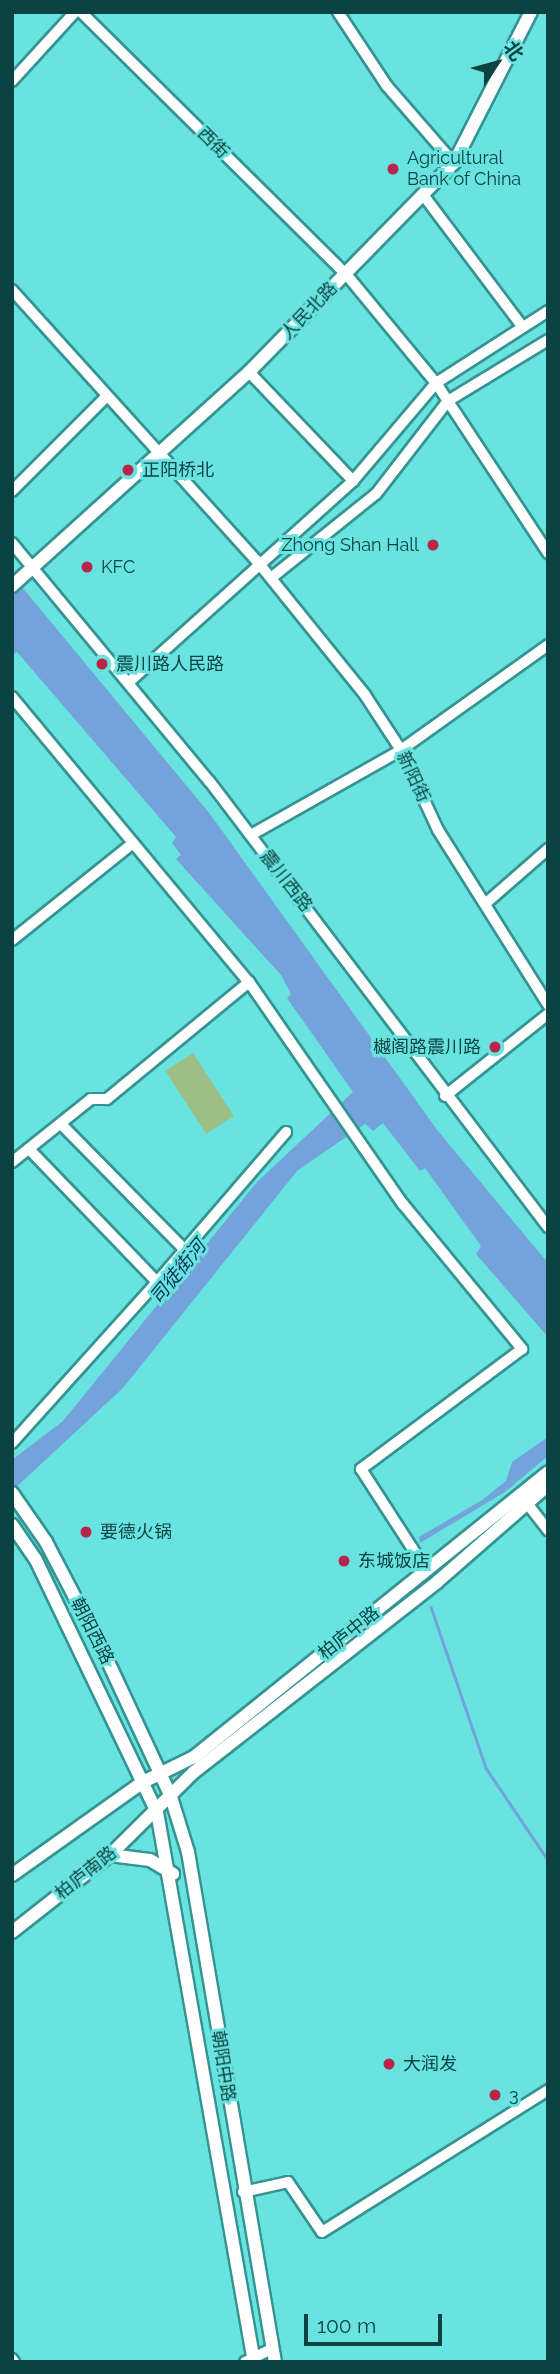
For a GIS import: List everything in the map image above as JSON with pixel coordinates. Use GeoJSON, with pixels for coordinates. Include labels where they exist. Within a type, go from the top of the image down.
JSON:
{"type":"FeatureCollection","features":[{"type":"Feature","properties":{"kind":"main road","name":"人民北路"},"geometry":{"type":"LineString","coordinates":[[12,586],[162,456],[249,372],[454,163],[531,12]]}},
{"type":"Feature","properties":{"kind":"main road","name":"柏庐中路"},"geometry":{"type":"LineString","coordinates":[[143,1782],[194,1757],[548,1472]]}},
{"type":"Feature","properties":{"kind":"main road","name":"柏庐中路"},"geometry":{"type":"LineString","coordinates":[[157,1812],[171,1797],[548,1485]]}},
{"type":"Feature","properties":{"kind":"main road","name":"朝阳西路"},"geometry":{"type":"LineString","coordinates":[[12,1493],[46,1542],[161,1774]]}},
{"type":"Feature","properties":{"kind":"main road","name":"朝阳西路"},"geometry":{"type":"LineString","coordinates":[[12,1525],[36,1560],[143,1782]]}},
{"type":"Feature","properties":{"kind":"main road","name":"朝阳中路"},"geometry":{"type":"LineString","coordinates":[[161,1774],[188,1852],[243,2192],[273,2355]]}},
{"type":"Feature","properties":{"kind":"main road","name":"朝阳中路"},"geometry":{"type":"LineString","coordinates":[[143,1782],[157,1812],[173,1874],[251,2361]]}},
{"type":"Feature","properties":{"kind":"main road"},"geometry":{"type":"LineString","coordinates":[[12,1875],[143,1782]]}},
{"type":"Feature","properties":{"kind":"main road","name":"柏庐南路"},"geometry":{"type":"LineString","coordinates":[[12,1932],[110,1855],[157,1812]]}},
{"type":"Feature","properties":{"kind":"main road"},"geometry":{"type":"LineString","coordinates":[[110,1855],[150,1860],[173,1874]]}},
{"type":"Feature","properties":{"kind":"street"},"geometry":{"type":"LineString","coordinates":[[12,81],[78,12]]}},
{"type":"Feature","properties":{"kind":"street","name":"西街"},"geometry":{"type":"LineString","coordinates":[[78,12],[346,274],[436,383],[546,546]]}},
{"type":"Feature","properties":{"kind":"street"},"geometry":{"type":"LineString","coordinates":[[338,12],[387,86],[454,163]]}},
{"type":"Feature","properties":{"kind":"street"},"geometry":{"type":"LineString","coordinates":[[424,196],[522,326]]}},
{"type":"Feature","properties":{"kind":"street","name":"新阳街"},"geometry":{"type":"LineString","coordinates":[[12,290],[271,578],[401,750],[438,830],[548,1006]]}},
{"type":"Feature","properties":{"kind":"street"},"geometry":{"type":"LineString","coordinates":[[130,682],[257,562],[354,481],[436,383],[548,311]]}},
{"type":"Feature","properties":{"kind":"street"},"geometry":{"type":"LineString","coordinates":[[271,578],[376,495],[448,401],[548,341]]}},
{"type":"Feature","properties":{"kind":"street"},"geometry":{"type":"LineString","coordinates":[[249,372],[354,481]]}},
{"type":"Feature","properties":{"kind":"street"},"geometry":{"type":"LineString","coordinates":[[12,491],[107,396]]}},
{"type":"Feature","properties":{"kind":"street","name":"震川西路"},"geometry":{"type":"LineString","coordinates":[[12,543],[130,682],[251,835],[445,1096],[548,1227]]}},
{"type":"Feature","properties":{"kind":"street"},"geometry":{"type":"LineString","coordinates":[[251,835],[401,750],[548,645]]}},
{"type":"Feature","properties":{"kind":"street"},"geometry":{"type":"LineString","coordinates":[[12,697],[249,982],[357,1143],[522,1349],[361,1469],[427,1571]]}},
{"type":"Feature","properties":{"kind":"street"},"geometry":{"type":"LineString","coordinates":[[12,940],[133,843]]}},
{"type":"Feature","properties":{"kind":"street"},"geometry":{"type":"LineString","coordinates":[[485,904],[548,849]]}},
{"type":"Feature","properties":{"kind":"street"},"geometry":{"type":"LineString","coordinates":[[12,1162],[62,1125],[91,1099],[107,1099],[249,982]]}},
{"type":"Feature","properties":{"kind":"street"},"geometry":{"type":"LineString","coordinates":[[445,1096],[548,1014]]}},
{"type":"Feature","properties":{"kind":"street"},"geometry":{"type":"LineString","coordinates":[[62,1125],[185,1250]]}},
{"type":"Feature","properties":{"kind":"street"},"geometry":{"type":"LineString","coordinates":[[12,1443],[157,1282],[286,1132]]}},
{"type":"Feature","properties":{"kind":"street"},"geometry":{"type":"LineString","coordinates":[[29,1149],[157,1282]]}},
{"type":"Feature","properties":{"kind":"street"},"geometry":{"type":"LineString","coordinates":[[526,1502],[548,1530]]}},
{"type":"Feature","properties":{"kind":"street"},"geometry":{"type":"LineString","coordinates":[[243,2192],[288,2182],[322,2232],[548,2090]]}},
{"type":"Feature","properties":{"kind":"street"},"geometry":{"type":"LineString","coordinates":[[251,2361],[273,2355]]}},
{"type":"Feature","properties":{"kind":"green space"},"geometry":{"type":"Polygon","coordinates":[[[193,1053],[234,1116],[206,1134],[165,1071],[193,1053]]]}},
{"type":"Feature","properties":{"kind":"water"},"geometry":{"type":"Polygon","coordinates":[[[12,575],[210,814],[438,1131],[548,1263],[548,1337],[476,1254],[481,1246],[425,1168],[420,1171],[383,1123],[373,1131],[365,1124],[297,1171],[123,1388],[12,1491],[12,1460],[63,1421],[257,1182],[353,1092],[287,998],[291,994],[281,975],[176,859],[181,855],[172,843],[176,837],[17,652],[12,655],[12,575]]]}},
{"type":"Feature","properties":{"kind":"water"},"geometry":{"type":"Polygon","coordinates":[[[548,1437],[548,1456],[505,1492],[420,1543],[419,1537],[482,1500],[506,1481],[512,1462],[548,1437]]]}},
{"type":"Feature","properties":{"kind":"waterway"},"geometry":{"type":"LineString","coordinates":[[431,1607],[486,1768],[548,1860]]}},
{"type":"Feature","properties":{"kind":"place","name":"Agricultural Bank of China"},"geometry":{"type":"Point","coordinates":[393,169]}},
{"type":"Feature","properties":{"kind":"place","name":"正阳桥北"},"geometry":{"type":"Point","coordinates":[128,470]}},
{"type":"Feature","properties":{"kind":"place","name":"Zhong Shan Hall"},"geometry":{"type":"Point","coordinates":[433,545]}},
{"type":"Feature","properties":{"kind":"place","name":"KFC"},"geometry":{"type":"Point","coordinates":[87,567]}},
{"type":"Feature","properties":{"kind":"place","name":"震川路人民路"},"geometry":{"type":"Point","coordinates":[102,664]}},
{"type":"Feature","properties":{"kind":"place","name":"樾阁路震川路"},"geometry":{"type":"Point","coordinates":[495,1047]}},
{"type":"Feature","properties":{"kind":"place","name":"要德火锅"},"geometry":{"type":"Point","coordinates":[86,1532]}},
{"type":"Feature","properties":{"kind":"place","name":"东城饭店"},"geometry":{"type":"Point","coordinates":[344,1561]}},
{"type":"Feature","properties":{"kind":"place","name":"大润发"},"geometry":{"type":"Point","coordinates":[389,2064]}},
{"type":"Feature","properties":{"kind":"place","name":"3"},"geometry":{"type":"Point","coordinates":[495,2095]}},
{"type":"Feature","properties":{"kind":"water label","name":"司徒街河"},"geometry":{"type":"Point","coordinates":[178,1272]}}]}
